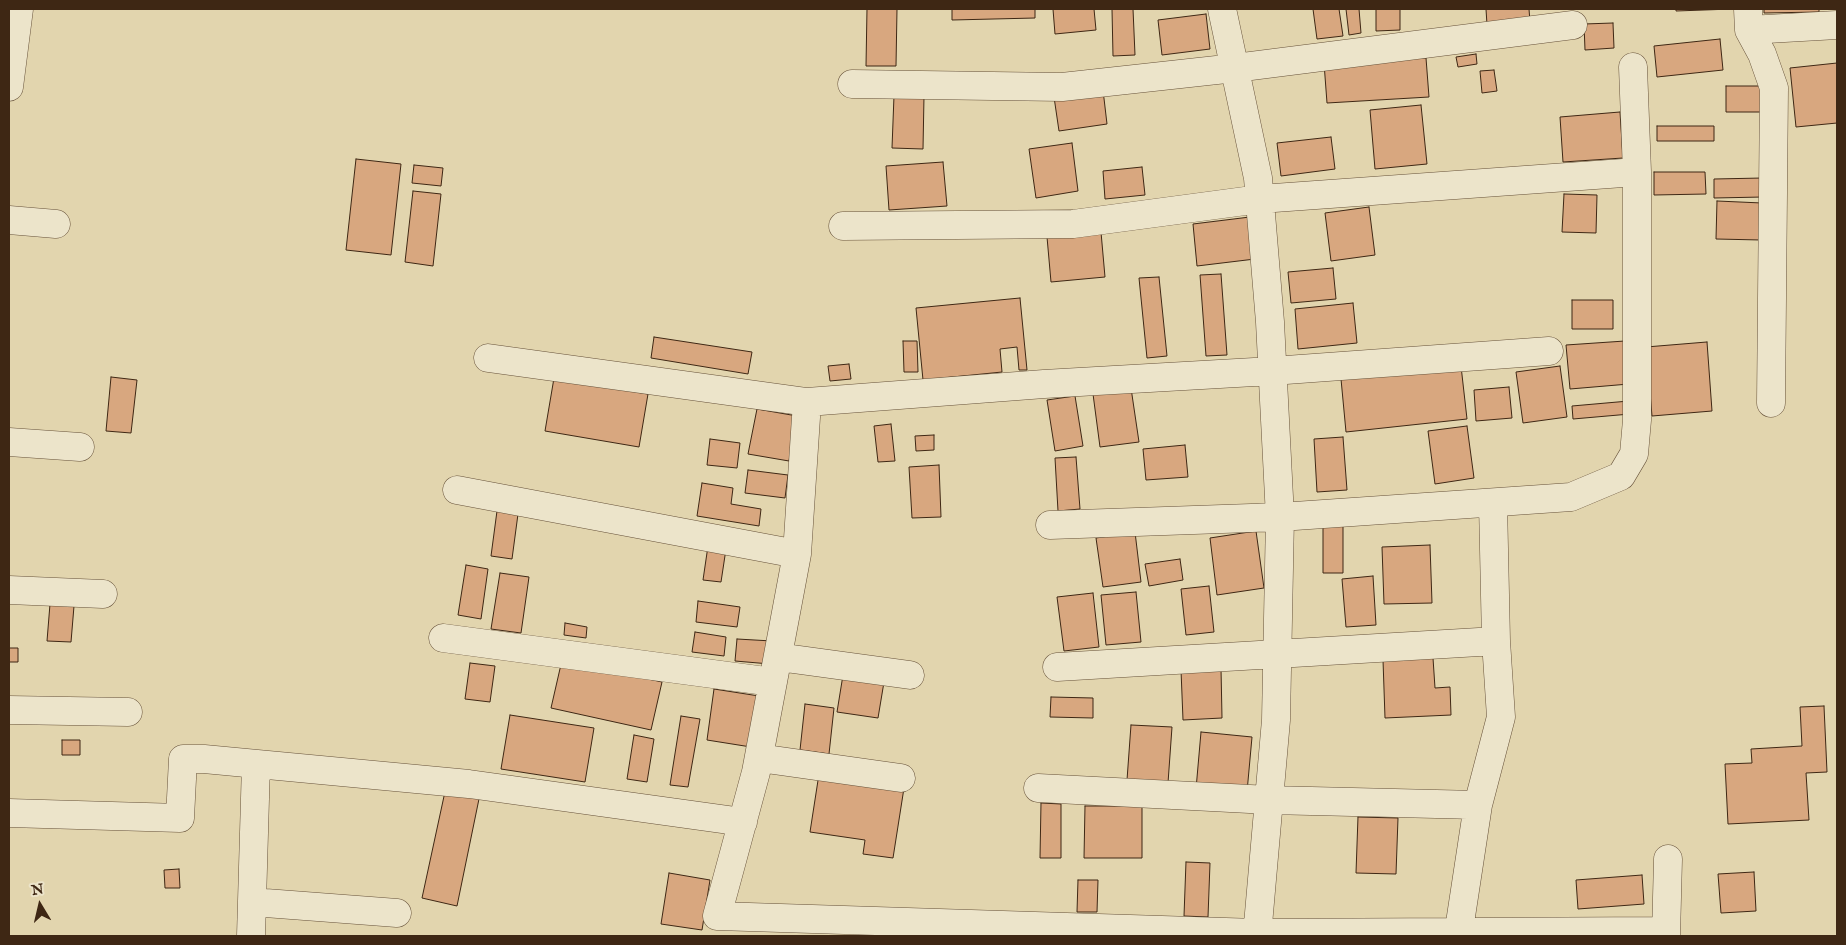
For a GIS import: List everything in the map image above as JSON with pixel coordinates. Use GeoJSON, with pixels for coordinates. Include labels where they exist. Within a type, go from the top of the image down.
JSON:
{"type":"FeatureCollection","features":[{"type":"Feature","properties":{"kind":"street"},"geometry":{"type":"LineString","coordinates":[[9,87],[19,9]]}},
{"type":"Feature","properties":{"kind":"street"},"geometry":{"type":"LineString","coordinates":[[1222,9],[1258,178],[1280,517],[1276,720],[1257,935]]}},
{"type":"Feature","properties":{"kind":"street"},"geometry":{"type":"LineString","coordinates":[[1770,403],[1774,88],[1748,19],[1837,25]]}},
{"type":"Feature","properties":{"kind":"street"},"geometry":{"type":"LineString","coordinates":[[852,84],[1062,87],[1235,68],[1573,25]]}},
{"type":"Feature","properties":{"kind":"street"},"geometry":{"type":"LineString","coordinates":[[1050,525],[1280,517],[1572,497],[1620,476],[1634,454],[1637,420],[1637,172],[1633,67]]}},
{"type":"Feature","properties":{"kind":"street"},"geometry":{"type":"LineString","coordinates":[[843,226],[1073,224],[1260,198],[1637,172]]}},
{"type":"Feature","properties":{"kind":"street"},"geometry":{"type":"LineString","coordinates":[[9,220],[56,224]]}},
{"type":"Feature","properties":{"kind":"street"},"geometry":{"type":"LineString","coordinates":[[488,358],[807,402],[1044,384],[1272,371],[1549,351]]}},
{"type":"Feature","properties":{"kind":"street"},"geometry":{"type":"LineString","coordinates":[[807,402],[798,554],[759,758],[717,916],[964,930],[1257,935],[1666,934],[1668,859]]}},
{"type":"Feature","properties":{"kind":"street"},"geometry":{"type":"LineString","coordinates":[[9,442],[80,447]]}},
{"type":"Feature","properties":{"kind":"street"},"geometry":{"type":"LineString","coordinates":[[457,490],[798,554]]}},
{"type":"Feature","properties":{"kind":"street"},"geometry":{"type":"LineString","coordinates":[[1458,934],[1478,805],[1501,717],[1496,641],[1493,502]]}},
{"type":"Feature","properties":{"kind":"street"},"geometry":{"type":"LineString","coordinates":[[9,590],[103,594]]}},
{"type":"Feature","properties":{"kind":"street"},"geometry":{"type":"LineString","coordinates":[[443,638],[776,670],[910,675]]}},
{"type":"Feature","properties":{"kind":"street"},"geometry":{"type":"LineString","coordinates":[[1057,667],[1278,652],[1496,641]]}},
{"type":"Feature","properties":{"kind":"street"},"geometry":{"type":"LineString","coordinates":[[9,710],[128,712]]}},
{"type":"Feature","properties":{"kind":"street"},"geometry":{"type":"LineString","coordinates":[[759,758],[901,778]]}},
{"type":"Feature","properties":{"kind":"street"},"geometry":{"type":"LineString","coordinates":[[9,813],[180,818],[183,759],[204,759],[469,784],[742,822]]}},
{"type":"Feature","properties":{"kind":"street"},"geometry":{"type":"LineString","coordinates":[[251,936],[256,764]]}},
{"type":"Feature","properties":{"kind":"street"},"geometry":{"type":"LineString","coordinates":[[1038,788],[1269,800],[1478,805]]}},
{"type":"Feature","properties":{"kind":"street"},"geometry":{"type":"LineString","coordinates":[[252,902],[397,913]]}},
{"type":"Feature","properties":{"kind":"building"},"geometry":{"type":"Polygon","coordinates":[[[867,9],[897,9],[896,66],[866,66],[867,9]]]}},
{"type":"Feature","properties":{"kind":"building"},"geometry":{"type":"Polygon","coordinates":[[[952,9],[1035,9],[1035,18],[952,20],[952,9]]]}},
{"type":"Feature","properties":{"kind":"building"},"geometry":{"type":"Polygon","coordinates":[[[1053,9],[1094,9],[1096,30],[1055,34],[1053,9]]]}},
{"type":"Feature","properties":{"kind":"building"},"geometry":{"type":"Polygon","coordinates":[[[1112,9],[1133,9],[1135,55],[1113,56],[1112,9]]]}},
{"type":"Feature","properties":{"kind":"building"},"geometry":{"type":"Polygon","coordinates":[[[1313,9],[1339,9],[1343,36],[1317,39],[1313,9]]]}},
{"type":"Feature","properties":{"kind":"building"},"geometry":{"type":"Polygon","coordinates":[[[1346,9],[1359,9],[1361,33],[1349,35],[1346,9]]]}},
{"type":"Feature","properties":{"kind":"building"},"geometry":{"type":"Polygon","coordinates":[[[1376,9],[1400,9],[1400,30],[1376,31],[1376,9]]]}},
{"type":"Feature","properties":{"kind":"building"},"geometry":{"type":"Polygon","coordinates":[[[1486,9],[1529,9],[1530,22],[1487,25],[1486,9]]]}},
{"type":"Feature","properties":{"kind":"building"},"geometry":{"type":"Polygon","coordinates":[[[1676,9],[1732,9],[1676,11],[1676,9]]]}},
{"type":"Feature","properties":{"kind":"building"},"geometry":{"type":"Polygon","coordinates":[[[1764,9],[1819,9],[1819,12],[1764,13],[1764,9]]]}},
{"type":"Feature","properties":{"kind":"building"},"geometry":{"type":"Polygon","coordinates":[[[1206,14],[1210,49],[1162,55],[1158,20],[1206,14]]]}},
{"type":"Feature","properties":{"kind":"building"},"geometry":{"type":"Polygon","coordinates":[[[1613,23],[1614,48],[1585,50],[1584,24],[1613,23]]]}},
{"type":"Feature","properties":{"kind":"building"},"geometry":{"type":"Polygon","coordinates":[[[1720,39],[1723,70],[1657,77],[1654,46],[1720,39]]]}},
{"type":"Feature","properties":{"kind":"building"},"geometry":{"type":"Polygon","coordinates":[[[1476,54],[1477,64],[1458,67],[1456,57],[1476,54]]]}},
{"type":"Feature","properties":{"kind":"building"},"geometry":{"type":"Polygon","coordinates":[[[1426,58],[1429,97],[1327,103],[1324,63],[1426,58]]]}},
{"type":"Feature","properties":{"kind":"building"},"geometry":{"type":"Polygon","coordinates":[[[1837,63],[1837,123],[1796,127],[1790,68],[1837,63]]]}},
{"type":"Feature","properties":{"kind":"building"},"geometry":{"type":"Polygon","coordinates":[[[1494,70],[1497,91],[1482,93],[1480,71],[1494,70]]]}},
{"type":"Feature","properties":{"kind":"building"},"geometry":{"type":"Polygon","coordinates":[[[1726,86],[1765,86],[1765,112],[1726,112],[1726,86]]]}},
{"type":"Feature","properties":{"kind":"building"},"geometry":{"type":"Polygon","coordinates":[[[1103,90],[1107,124],[1059,131],[1054,97],[1103,90]]]}},
{"type":"Feature","properties":{"kind":"building"},"geometry":{"type":"Polygon","coordinates":[[[894,96],[924,96],[923,149],[892,148],[894,96]]]}},
{"type":"Feature","properties":{"kind":"building"},"geometry":{"type":"Polygon","coordinates":[[[1421,105],[1427,164],[1375,169],[1370,110],[1421,105]]]}},
{"type":"Feature","properties":{"kind":"building"},"geometry":{"type":"Polygon","coordinates":[[[1620,112],[1623,158],[1563,162],[1560,117],[1620,112]]]}},
{"type":"Feature","properties":{"kind":"building"},"geometry":{"type":"Polygon","coordinates":[[[1657,126],[1714,126],[1714,141],[1657,141],[1657,126]]]}},
{"type":"Feature","properties":{"kind":"building"},"geometry":{"type":"Polygon","coordinates":[[[1331,137],[1335,169],[1281,176],[1277,143],[1331,137]]]}},
{"type":"Feature","properties":{"kind":"building"},"geometry":{"type":"Polygon","coordinates":[[[1072,143],[1078,191],[1036,198],[1029,149],[1072,143]]]}},
{"type":"Feature","properties":{"kind":"building"},"geometry":{"type":"Polygon","coordinates":[[[356,159],[401,164],[391,255],[346,250],[356,159]]]}},
{"type":"Feature","properties":{"kind":"building"},"geometry":{"type":"Polygon","coordinates":[[[943,162],[947,206],[889,210],[886,166],[943,162]]]}},
{"type":"Feature","properties":{"kind":"building"},"geometry":{"type":"Polygon","coordinates":[[[414,165],[443,168],[441,186],[412,183],[414,165]]]}},
{"type":"Feature","properties":{"kind":"building"},"geometry":{"type":"Polygon","coordinates":[[[1142,167],[1145,195],[1105,199],[1103,171],[1142,167]]]}},
{"type":"Feature","properties":{"kind":"building"},"geometry":{"type":"Polygon","coordinates":[[[1654,172],[1705,172],[1706,194],[1654,195],[1654,172]]]}},
{"type":"Feature","properties":{"kind":"building"},"geometry":{"type":"Polygon","coordinates":[[[1763,178],[1763,197],[1714,198],[1714,179],[1763,178]]]}},
{"type":"Feature","properties":{"kind":"building"},"geometry":{"type":"Polygon","coordinates":[[[413,191],[441,194],[433,266],[405,262],[413,191]]]}},
{"type":"Feature","properties":{"kind":"building"},"geometry":{"type":"Polygon","coordinates":[[[1564,194],[1597,195],[1596,233],[1562,232],[1564,194]]]}},
{"type":"Feature","properties":{"kind":"building"},"geometry":{"type":"Polygon","coordinates":[[[1717,201],[1762,203],[1761,240],[1716,239],[1717,201]]]}},
{"type":"Feature","properties":{"kind":"building"},"geometry":{"type":"Polygon","coordinates":[[[1369,207],[1375,255],[1331,261],[1325,213],[1369,207]]]}},
{"type":"Feature","properties":{"kind":"building"},"geometry":{"type":"Polygon","coordinates":[[[1250,217],[1255,259],[1197,266],[1193,224],[1250,217]]]}},
{"type":"Feature","properties":{"kind":"building"},"geometry":{"type":"Polygon","coordinates":[[[1101,232],[1105,277],[1051,282],[1047,237],[1101,232]]]}},
{"type":"Feature","properties":{"kind":"building"},"geometry":{"type":"Polygon","coordinates":[[[1333,268],[1336,299],[1291,303],[1288,272],[1333,268]]]}},
{"type":"Feature","properties":{"kind":"building"},"geometry":{"type":"Polygon","coordinates":[[[1221,274],[1227,355],[1206,356],[1200,275],[1221,274]]]}},
{"type":"Feature","properties":{"kind":"building"},"geometry":{"type":"Polygon","coordinates":[[[1159,277],[1167,356],[1147,358],[1139,278],[1159,277]]]}},
{"type":"Feature","properties":{"kind":"building"},"geometry":{"type":"Polygon","coordinates":[[[1020,298],[1027,370],[1019,370],[1017,347],[1000,349],[1002,372],[923,380],[916,308],[1020,298]]]}},
{"type":"Feature","properties":{"kind":"building"},"geometry":{"type":"Polygon","coordinates":[[[1572,300],[1613,300],[1613,329],[1572,329],[1572,300]]]}},
{"type":"Feature","properties":{"kind":"building"},"geometry":{"type":"Polygon","coordinates":[[[1353,303],[1357,343],[1298,349],[1295,309],[1353,303]]]}},
{"type":"Feature","properties":{"kind":"building"},"geometry":{"type":"Polygon","coordinates":[[[654,337],[752,352],[748,374],[651,358],[654,337]]]}},
{"type":"Feature","properties":{"kind":"building"},"geometry":{"type":"Polygon","coordinates":[[[903,341],[917,341],[918,372],[904,372],[903,341]]]}},
{"type":"Feature","properties":{"kind":"building"},"geometry":{"type":"Polygon","coordinates":[[[1625,341],[1629,384],[1570,389],[1566,345],[1625,341]]]}},
{"type":"Feature","properties":{"kind":"building"},"geometry":{"type":"Polygon","coordinates":[[[1707,342],[1712,411],[1652,416],[1646,347],[1707,342]]]}},
{"type":"Feature","properties":{"kind":"building"},"geometry":{"type":"Polygon","coordinates":[[[849,364],[851,379],[830,381],[828,366],[849,364]]]}},
{"type":"Feature","properties":{"kind":"building"},"geometry":{"type":"Polygon","coordinates":[[[1461,366],[1467,419],[1346,432],[1341,379],[1461,366]]]}},
{"type":"Feature","properties":{"kind":"building"},"geometry":{"type":"Polygon","coordinates":[[[1560,366],[1567,417],[1523,423],[1516,372],[1560,366]]]}},
{"type":"Feature","properties":{"kind":"building"},"geometry":{"type":"Polygon","coordinates":[[[111,377],[137,380],[131,433],[106,431],[111,377]]]}},
{"type":"Feature","properties":{"kind":"building"},"geometry":{"type":"Polygon","coordinates":[[[554,378],[648,394],[639,447],[545,431],[554,378]]]}},
{"type":"Feature","properties":{"kind":"building"},"geometry":{"type":"Polygon","coordinates":[[[1509,387],[1512,418],[1476,421],[1474,390],[1509,387]]]}},
{"type":"Feature","properties":{"kind":"building"},"geometry":{"type":"Polygon","coordinates":[[[1131,388],[1139,442],[1100,447],[1093,394],[1131,388]]]}},
{"type":"Feature","properties":{"kind":"building"},"geometry":{"type":"Polygon","coordinates":[[[1075,396],[1083,446],[1055,451],[1047,400],[1075,396]]]}},
{"type":"Feature","properties":{"kind":"building"},"geometry":{"type":"Polygon","coordinates":[[[1629,401],[1630,414],[1573,419],[1572,406],[1629,401]]]}},
{"type":"Feature","properties":{"kind":"building"},"geometry":{"type":"Polygon","coordinates":[[[757,409],[797,416],[789,461],[748,454],[757,409]]]}},
{"type":"Feature","properties":{"kind":"building"},"geometry":{"type":"Polygon","coordinates":[[[891,424],[895,461],[878,462],[874,426],[891,424]]]}},
{"type":"Feature","properties":{"kind":"building"},"geometry":{"type":"Polygon","coordinates":[[[1467,426],[1474,478],[1435,484],[1428,431],[1467,426]]]}},
{"type":"Feature","properties":{"kind":"building"},"geometry":{"type":"Polygon","coordinates":[[[934,435],[934,450],[916,451],[915,436],[934,435]]]}},
{"type":"Feature","properties":{"kind":"building"},"geometry":{"type":"Polygon","coordinates":[[[1343,437],[1347,490],[1317,492],[1314,439],[1343,437]]]}},
{"type":"Feature","properties":{"kind":"building"},"geometry":{"type":"Polygon","coordinates":[[[710,439],[740,443],[737,468],[707,465],[710,439]]]}},
{"type":"Feature","properties":{"kind":"building"},"geometry":{"type":"Polygon","coordinates":[[[1185,445],[1188,477],[1146,480],[1143,449],[1185,445]]]}},
{"type":"Feature","properties":{"kind":"building"},"geometry":{"type":"Polygon","coordinates":[[[1076,457],[1080,509],[1058,511],[1055,458],[1076,457]]]}},
{"type":"Feature","properties":{"kind":"building"},"geometry":{"type":"Polygon","coordinates":[[[939,465],[941,517],[912,518],[909,467],[939,465]]]}},
{"type":"Feature","properties":{"kind":"building"},"geometry":{"type":"Polygon","coordinates":[[[748,470],[788,475],[785,498],[745,493],[748,470]]]}},
{"type":"Feature","properties":{"kind":"building"},"geometry":{"type":"Polygon","coordinates":[[[702,483],[733,488],[731,504],[761,509],[759,526],[697,516],[702,483]]]}},
{"type":"Feature","properties":{"kind":"building"},"geometry":{"type":"Polygon","coordinates":[[[497,511],[518,514],[512,559],[491,556],[497,511]]]}},
{"type":"Feature","properties":{"kind":"building"},"geometry":{"type":"Polygon","coordinates":[[[1343,519],[1343,573],[1323,573],[1323,520],[1343,519]]]}},
{"type":"Feature","properties":{"kind":"building"},"geometry":{"type":"Polygon","coordinates":[[[1256,531],[1264,588],[1217,595],[1210,538],[1256,531]]]}},
{"type":"Feature","properties":{"kind":"building"},"geometry":{"type":"Polygon","coordinates":[[[1135,532],[1141,582],[1103,587],[1096,538],[1135,532]]]}},
{"type":"Feature","properties":{"kind":"building"},"geometry":{"type":"Polygon","coordinates":[[[1430,545],[1432,603],[1384,604],[1382,547],[1430,545]]]}},
{"type":"Feature","properties":{"kind":"building"},"geometry":{"type":"Polygon","coordinates":[[[708,546],[726,549],[721,582],[703,580],[708,546]]]}},
{"type":"Feature","properties":{"kind":"building"},"geometry":{"type":"Polygon","coordinates":[[[1180,559],[1183,580],[1149,586],[1145,564],[1180,559]]]}},
{"type":"Feature","properties":{"kind":"building"},"geometry":{"type":"Polygon","coordinates":[[[466,565],[488,569],[481,619],[458,615],[466,565]]]}},
{"type":"Feature","properties":{"kind":"building"},"geometry":{"type":"Polygon","coordinates":[[[500,573],[529,577],[521,633],[491,629],[500,573]]]}},
{"type":"Feature","properties":{"kind":"building"},"geometry":{"type":"Polygon","coordinates":[[[1373,576],[1376,625],[1346,627],[1342,579],[1373,576]]]}},
{"type":"Feature","properties":{"kind":"building"},"geometry":{"type":"Polygon","coordinates":[[[1209,586],[1214,632],[1186,635],[1181,589],[1209,586]]]}},
{"type":"Feature","properties":{"kind":"building"},"geometry":{"type":"Polygon","coordinates":[[[1136,592],[1141,642],[1106,645],[1101,595],[1136,592]]]}},
{"type":"Feature","properties":{"kind":"building"},"geometry":{"type":"Polygon","coordinates":[[[1093,593],[1099,647],[1064,651],[1057,597],[1093,593]]]}},
{"type":"Feature","properties":{"kind":"building"},"geometry":{"type":"Polygon","coordinates":[[[698,601],[740,607],[737,627],[696,622],[698,601]]]}},
{"type":"Feature","properties":{"kind":"building"},"geometry":{"type":"Polygon","coordinates":[[[50,604],[74,606],[71,642],[47,641],[50,604]]]}},
{"type":"Feature","properties":{"kind":"building"},"geometry":{"type":"Polygon","coordinates":[[[565,623],[587,627],[586,638],[564,635],[565,623]]]}},
{"type":"Feature","properties":{"kind":"building"},"geometry":{"type":"Polygon","coordinates":[[[695,632],[726,637],[724,656],[692,652],[695,632]]]}},
{"type":"Feature","properties":{"kind":"building"},"geometry":{"type":"Polygon","coordinates":[[[737,639],[772,641],[770,664],[735,661],[737,639]]]}},
{"type":"Feature","properties":{"kind":"building"},"geometry":{"type":"Polygon","coordinates":[[[9,648],[18,648],[18,662],[9,662],[9,648]]]}},
{"type":"Feature","properties":{"kind":"building"},"geometry":{"type":"Polygon","coordinates":[[[1433,658],[1435,688],[1450,687],[1451,715],[1385,718],[1383,660],[1433,658]]]}},
{"type":"Feature","properties":{"kind":"building"},"geometry":{"type":"Polygon","coordinates":[[[562,660],[662,682],[651,730],[551,708],[562,660]]]}},
{"type":"Feature","properties":{"kind":"building"},"geometry":{"type":"Polygon","coordinates":[[[470,663],[495,666],[490,702],[465,699],[470,663]]]}},
{"type":"Feature","properties":{"kind":"building"},"geometry":{"type":"Polygon","coordinates":[[[1221,668],[1222,718],[1183,720],[1181,670],[1221,668]]]}},
{"type":"Feature","properties":{"kind":"building"},"geometry":{"type":"Polygon","coordinates":[[[843,675],[884,682],[878,718],[837,712],[843,675]]]}},
{"type":"Feature","properties":{"kind":"building"},"geometry":{"type":"Polygon","coordinates":[[[714,689],[759,696],[751,747],[707,740],[714,689]]]}},
{"type":"Feature","properties":{"kind":"building"},"geometry":{"type":"Polygon","coordinates":[[[1051,697],[1093,698],[1093,718],[1050,717],[1051,697]]]}},
{"type":"Feature","properties":{"kind":"building"},"geometry":{"type":"Polygon","coordinates":[[[805,704],[834,708],[829,754],[800,750],[805,704]]]}},
{"type":"Feature","properties":{"kind":"building"},"geometry":{"type":"Polygon","coordinates":[[[1824,706],[1827,772],[1806,773],[1809,820],[1728,824],[1725,764],[1752,763],[1751,749],[1802,746],[1800,707],[1824,706]]]}},
{"type":"Feature","properties":{"kind":"building"},"geometry":{"type":"Polygon","coordinates":[[[510,715],[594,728],[585,782],[501,769],[510,715]]]}},
{"type":"Feature","properties":{"kind":"building"},"geometry":{"type":"Polygon","coordinates":[[[681,716],[700,719],[688,787],[670,785],[681,716]]]}},
{"type":"Feature","properties":{"kind":"building"},"geometry":{"type":"Polygon","coordinates":[[[1131,725],[1172,727],[1168,783],[1127,780],[1131,725]]]}},
{"type":"Feature","properties":{"kind":"building"},"geometry":{"type":"Polygon","coordinates":[[[1201,732],[1252,737],[1247,792],[1196,789],[1201,732]]]}},
{"type":"Feature","properties":{"kind":"building"},"geometry":{"type":"Polygon","coordinates":[[[634,735],[654,739],[647,782],[627,779],[634,735]]]}},
{"type":"Feature","properties":{"kind":"building"},"geometry":{"type":"Polygon","coordinates":[[[62,740],[80,740],[80,755],[62,755],[62,740]]]}},
{"type":"Feature","properties":{"kind":"building"},"geometry":{"type":"Polygon","coordinates":[[[819,774],[904,788],[893,858],[863,854],[865,840],[810,832],[819,774]]]}},
{"type":"Feature","properties":{"kind":"building"},"geometry":{"type":"Polygon","coordinates":[[[446,787],[480,794],[457,906],[422,898],[446,787]]]}},
{"type":"Feature","properties":{"kind":"building"},"geometry":{"type":"Polygon","coordinates":[[[1041,803],[1061,804],[1061,858],[1040,858],[1041,803]]]}},
{"type":"Feature","properties":{"kind":"building"},"geometry":{"type":"Polygon","coordinates":[[[1085,806],[1142,806],[1142,858],[1084,858],[1085,806]]]}},
{"type":"Feature","properties":{"kind":"building"},"geometry":{"type":"Polygon","coordinates":[[[1358,817],[1398,818],[1396,874],[1356,873],[1358,817]]]}},
{"type":"Feature","properties":{"kind":"building"},"geometry":{"type":"Polygon","coordinates":[[[1186,862],[1210,863],[1208,917],[1184,916],[1186,862]]]}},
{"type":"Feature","properties":{"kind":"building"},"geometry":{"type":"Polygon","coordinates":[[[179,869],[180,888],[165,888],[164,870],[179,869]]]}},
{"type":"Feature","properties":{"kind":"building"},"geometry":{"type":"Polygon","coordinates":[[[1754,872],[1756,911],[1721,913],[1718,874],[1754,872]]]}},
{"type":"Feature","properties":{"kind":"building"},"geometry":{"type":"Polygon","coordinates":[[[669,873],[710,880],[702,930],[661,924],[669,873]]]}},
{"type":"Feature","properties":{"kind":"building"},"geometry":{"type":"Polygon","coordinates":[[[1642,875],[1644,904],[1578,909],[1576,880],[1642,875]]]}},
{"type":"Feature","properties":{"kind":"building"},"geometry":{"type":"Polygon","coordinates":[[[1078,880],[1098,880],[1097,912],[1077,912],[1078,880]]]}}]}
